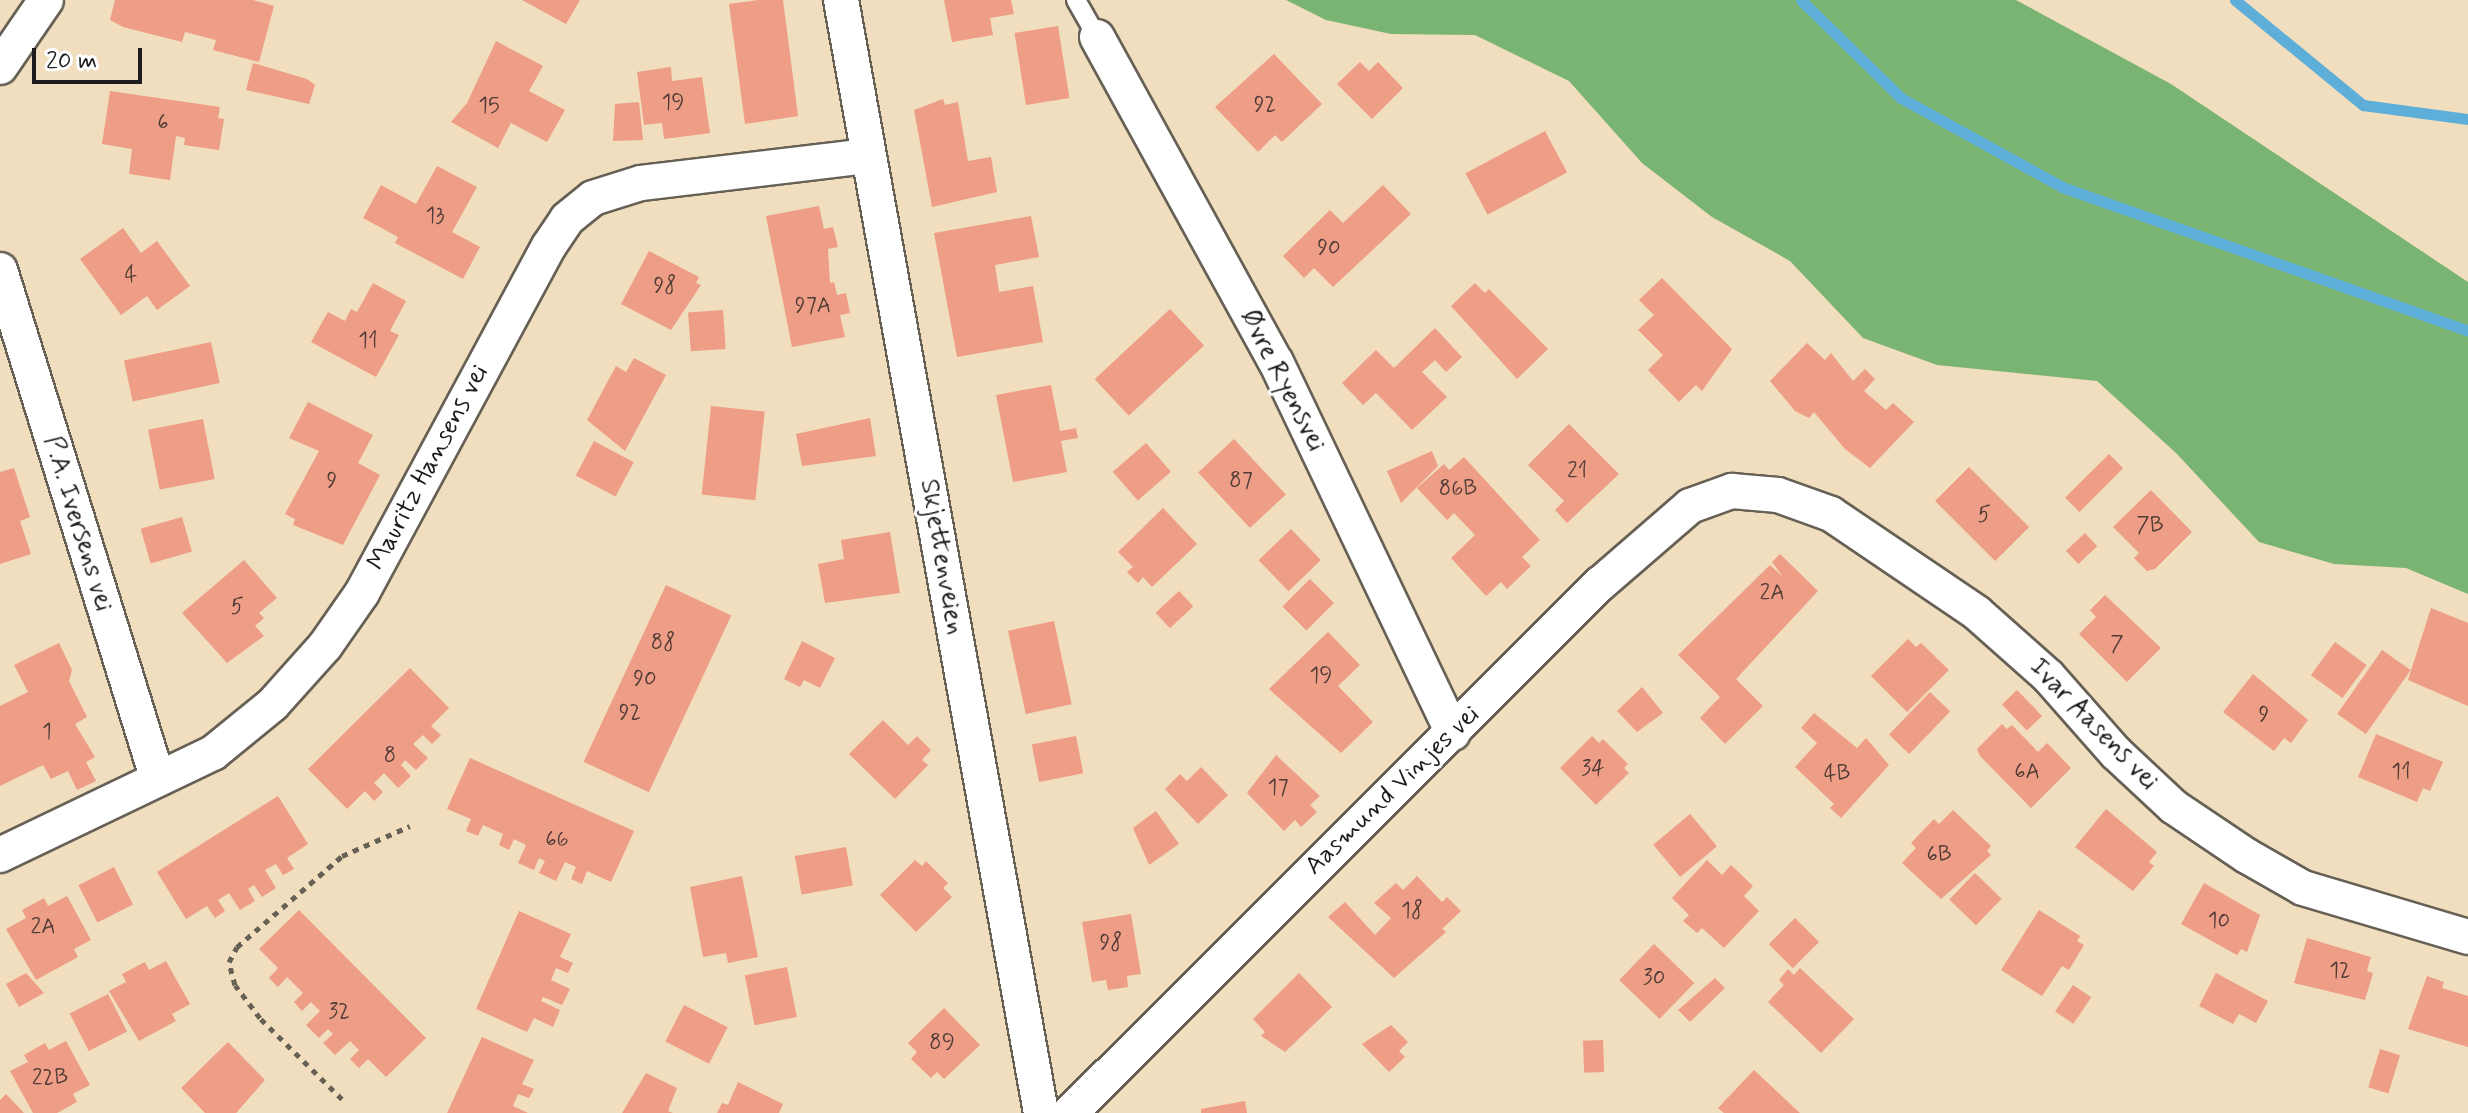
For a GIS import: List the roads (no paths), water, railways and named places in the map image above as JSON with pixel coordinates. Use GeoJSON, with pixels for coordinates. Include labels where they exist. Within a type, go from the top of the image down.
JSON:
{"type":"FeatureCollection","features":[{"type":"Feature","properties":{"kind":"street"},"geometry":{"type":"LineString","coordinates":[[0,67],[46,0]]}},
{"type":"Feature","properties":{"kind":"street","name":"Skjettenveien"},"geometry":{"type":"LineString","coordinates":[[841,0],[1041,1113]]}},
{"type":"Feature","properties":{"kind":"street","name":"Øvre Ryensvei"},"geometry":{"type":"LineString","coordinates":[[1097,37],[1276,362],[1453,733]]}},
{"type":"Feature","properties":{"kind":"street","name":"Mauritz Hansens vei"},"geometry":{"type":"LineString","coordinates":[[0,855],[157,777],[213,753],[273,704],[325,646],[362,593],[567,219],[612,189],[868,156]]}},
{"type":"Feature","properties":{"kind":"street","name":"P.A. Iversens vei"},"geometry":{"type":"LineString","coordinates":[[0,270],[157,777]]}},
{"type":"Feature","properties":{"kind":"street","name":"Aasmund Vinjes vei"},"geometry":{"type":"LineString","coordinates":[[1070,1113],[1659,531],[1690,506],[1732,491]]}},
{"type":"Feature","properties":{"kind":"street","name":"Ivar Aasens vei"},"geometry":{"type":"LineString","coordinates":[[1732,491],[1778,495],[1831,514],[1977,613],[2048,676],[2116,753],[2174,807],[2247,856],[2303,888],[2468,937]]}},
{"type":"Feature","properties":{"kind":"lane"},"geometry":{"type":"LineString","coordinates":[[1076,0],[1097,37]]}},
{"type":"Feature","properties":{"kind":"waterway"},"geometry":{"type":"LineString","coordinates":[[1801,0],[1901,98],[2062,187],[2468,331]]}},
{"type":"Feature","properties":{"kind":"waterway"},"geometry":{"type":"LineString","coordinates":[[2235,0],[2363,105],[2468,119]]}}]}
